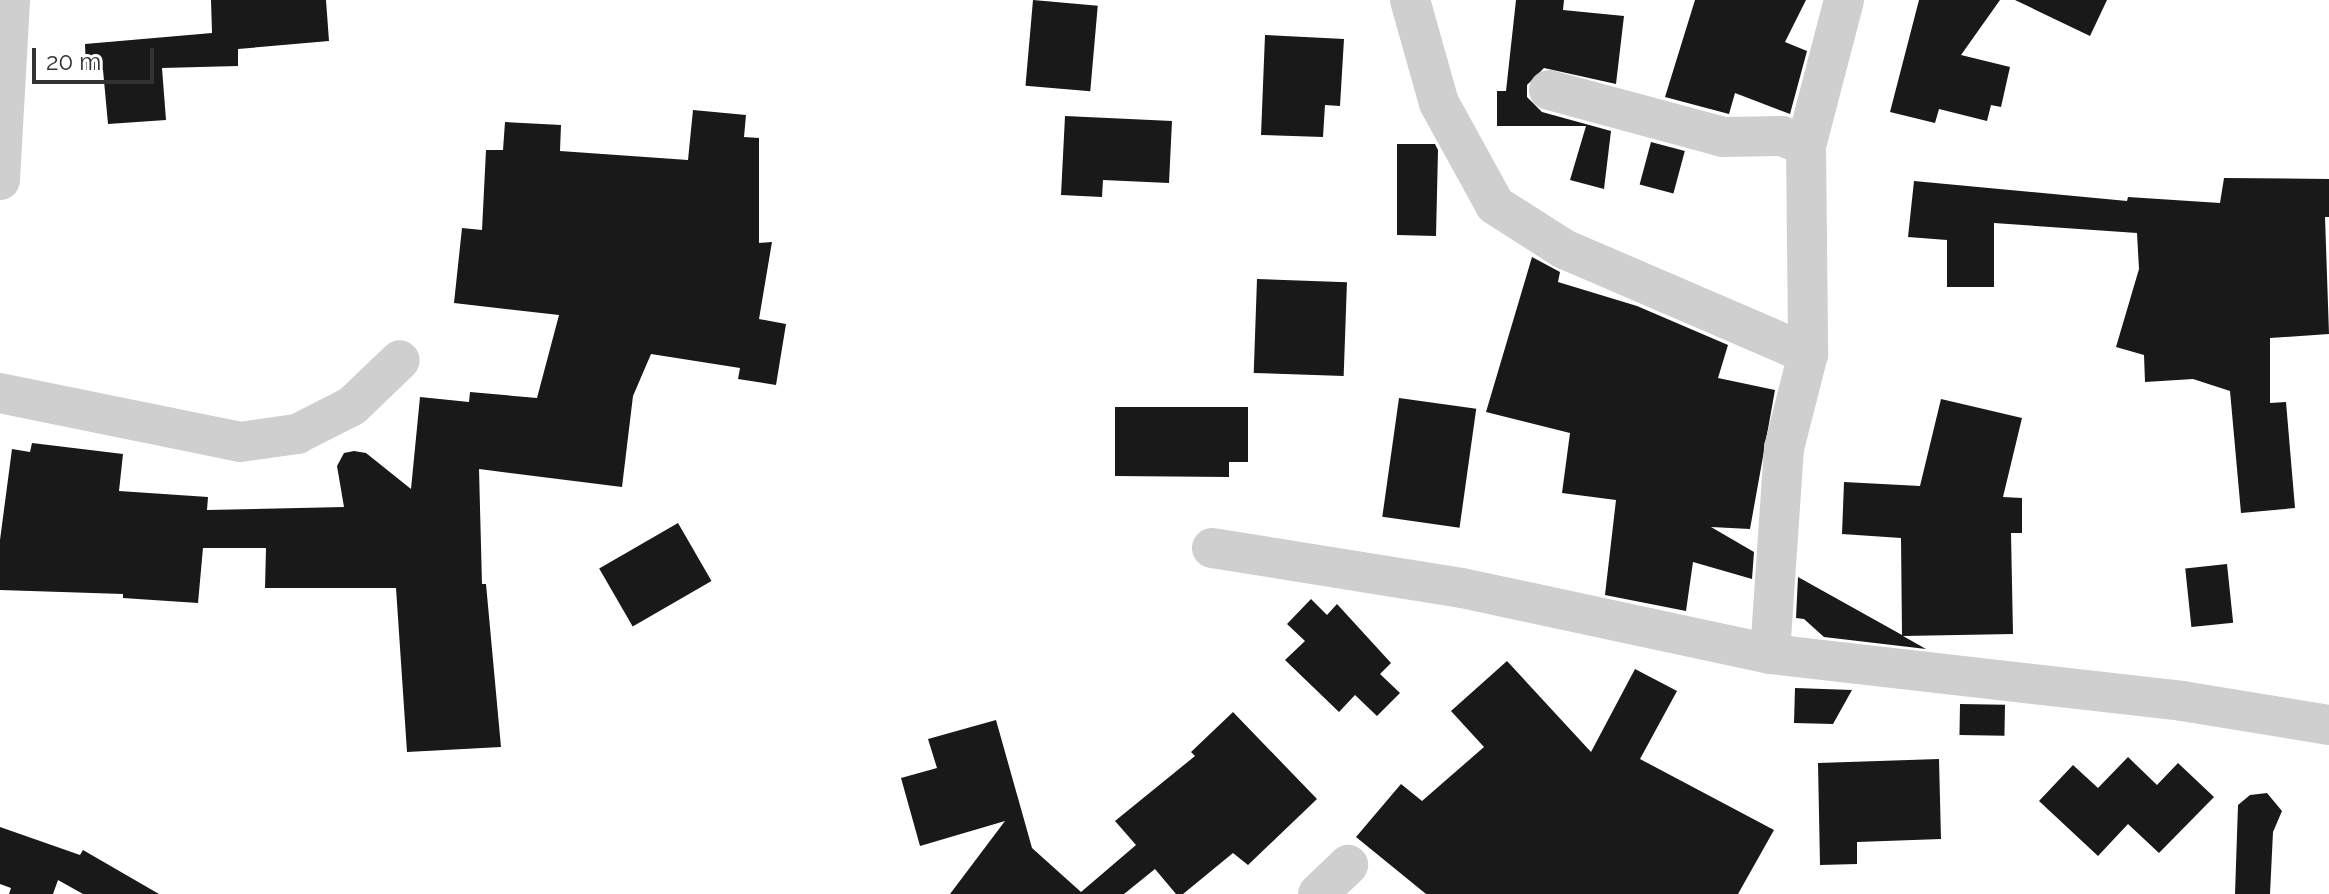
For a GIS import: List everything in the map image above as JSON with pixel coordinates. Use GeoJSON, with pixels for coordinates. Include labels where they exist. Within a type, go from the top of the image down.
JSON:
{"type":"FeatureCollection","features":[{"type":"Feature","properties":{"kind":"street"},"geometry":{"type":"LineString","coordinates":[[0,180],[10,0]]}},
{"type":"Feature","properties":{"kind":"street"},"geometry":{"type":"LineString","coordinates":[[1410,0],[1439,103],[1495,205],[1564,249],[1760,329],[1808,354]]}},
{"type":"Feature","properties":{"kind":"street"},"geometry":{"type":"LineString","coordinates":[[1770,654],[1784,448],[1808,354],[1806,146],[1844,0]]}},
{"type":"Feature","properties":{"kind":"street"},"geometry":{"type":"LineString","coordinates":[[1549,90],[1723,137],[1782,136],[1806,146]]}},
{"type":"Feature","properties":{"kind":"street"},"geometry":{"type":"LineString","coordinates":[[0,393],[240,442],[297,434],[352,406],[400,360]]}},
{"type":"Feature","properties":{"kind":"street"},"geometry":{"type":"LineString","coordinates":[[1212,548],[1462,588],[1770,654],[2182,701],[2329,725]]}},
{"type":"Feature","properties":{"kind":"street"},"geometry":{"type":"LineString","coordinates":[[1318,894],[1348,865]]}},
{"type":"Feature","properties":{"kind":"building"},"geometry":{"type":"Polygon","coordinates":[[[211,0],[326,0],[329,41],[238,49],[238,66],[162,68],[166,120],[108,124],[103,70],[86,70],[85,44],[212,33],[211,0]]]}},
{"type":"Feature","properties":{"kind":"building"},"geometry":{"type":"Polygon","coordinates":[[[1033,0],[1098,6],[1090,91],[1026,86],[1033,0]]]}},
{"type":"Feature","properties":{"kind":"building"},"geometry":{"type":"Polygon","coordinates":[[[1516,0],[1564,0],[1563,10],[1624,16],[1616,84],[1544,68],[1527,85],[1527,97],[1542,112],[1611,131],[1604,189],[1570,180],[1586,126],[1497,126],[1497,91],[1506,91],[1516,0]]]}},
{"type":"Feature","properties":{"kind":"building"},"geometry":{"type":"Polygon","coordinates":[[[1695,0],[1806,0],[1785,42],[1807,51],[1790,114],[1735,93],[1729,114],[1665,97],[1695,0]]]}},
{"type":"Feature","properties":{"kind":"building"},"geometry":{"type":"Polygon","coordinates":[[[1919,0],[2000,0],[1961,55],[2010,67],[2001,107],[1991,105],[1987,121],[1939,109],[1935,123],[1890,112],[1919,0]]]}},
{"type":"Feature","properties":{"kind":"building"},"geometry":{"type":"Polygon","coordinates":[[[2015,0],[2107,0],[2090,36],[2015,0]]]}},
{"type":"Feature","properties":{"kind":"building"},"geometry":{"type":"Polygon","coordinates":[[[1265,35],[1344,39],[1340,106],[1325,105],[1323,137],[1261,135],[1265,35]]]}},
{"type":"Feature","properties":{"kind":"building"},"geometry":{"type":"Polygon","coordinates":[[[693,110],[746,115],[744,137],[759,138],[759,243],[772,242],[759,319],[786,324],[776,385],[738,379],[740,368],[651,354],[633,396],[622,487],[479,469],[482,584],[486,584],[501,747],[407,752],[396,588],[265,588],[266,548],[203,548],[198,603],[123,598],[123,594],[0,590],[0,540],[12,449],[30,452],[32,443],[123,454],[119,491],[208,497],[207,510],[344,507],[337,466],[344,453],[354,451],[366,453],[411,489],[420,397],[469,402],[470,392],[537,398],[559,315],[454,303],[462,228],[482,230],[486,150],[503,150],[505,122],[561,125],[560,151],[688,160],[693,110]]]}},
{"type":"Feature","properties":{"kind":"building"},"geometry":{"type":"Polygon","coordinates":[[[1065,116],[1172,121],[1169,183],[1103,180],[1102,197],[1061,195],[1065,116]]]}},
{"type":"Feature","properties":{"kind":"building"},"geometry":{"type":"Polygon","coordinates":[[[1651,142],[1685,151],[1673,194],[1640,185],[1651,142]]]}},
{"type":"Feature","properties":{"kind":"building"},"geometry":{"type":"Polygon","coordinates":[[[1397,144],[1435,144],[1438,150],[1436,236],[1397,235],[1397,144]]]}},
{"type":"Feature","properties":{"kind":"building"},"geometry":{"type":"Polygon","coordinates":[[[2224,178],[2329,179],[2329,217],[2325,217],[2329,334],[2270,338],[2270,403],[2286,402],[2295,508],[2241,513],[2230,391],[2193,379],[2145,382],[2144,355],[2116,347],[2139,269],[2137,233],[1994,223],[1994,287],[1947,287],[1947,240],[1908,237],[1914,181],[2127,201],[2128,197],[2220,203],[2224,178]]]}},
{"type":"Feature","properties":{"kind":"building"},"geometry":{"type":"Polygon","coordinates":[[[1532,257],[1560,272],[1558,282],[1637,306],[1728,345],[1718,378],[1775,390],[1750,529],[1711,527],[1754,552],[1752,579],[1693,562],[1686,611],[1605,595],[1616,500],[1562,493],[1570,433],[1486,412],[1532,257]]]}},
{"type":"Feature","properties":{"kind":"building"},"geometry":{"type":"Polygon","coordinates":[[[1257,279],[1347,282],[1344,376],[1254,373],[1257,279]]]}},
{"type":"Feature","properties":{"kind":"building"},"geometry":{"type":"Polygon","coordinates":[[[1399,398],[1476,409],[1460,528],[1382,517],[1399,398]]]}},
{"type":"Feature","properties":{"kind":"building"},"geometry":{"type":"Polygon","coordinates":[[[1941,399],[2022,418],[2003,497],[2022,498],[2022,533],[2011,533],[2013,634],[1903,636],[1926,649],[1824,637],[1804,619],[1796,618],[1798,577],[1902,635],[1901,538],[1842,534],[1844,482],[1920,486],[1941,399]]]}},
{"type":"Feature","properties":{"kind":"building"},"geometry":{"type":"Polygon","coordinates":[[[1115,407],[1248,407],[1248,462],[1229,462],[1229,477],[1115,476],[1115,407]]]}},
{"type":"Feature","properties":{"kind":"building"},"geometry":{"type":"Polygon","coordinates":[[[678,523],[712,581],[633,627],[599,568],[678,523]]]}},
{"type":"Feature","properties":{"kind":"building"},"geometry":{"type":"Polygon","coordinates":[[[2227,564],[2233,623],[2191,627],[2185,568],[2227,564]]]}},
{"type":"Feature","properties":{"kind":"building"},"geometry":{"type":"Polygon","coordinates":[[[1311,599],[1327,615],[1337,604],[1391,663],[1380,674],[1400,693],[1377,716],[1355,695],[1339,712],[1285,660],[1305,641],[1287,624],[1311,599]]]}},
{"type":"Feature","properties":{"kind":"building"},"geometry":{"type":"Polygon","coordinates":[[[1507,661],[1591,752],[1635,669],[1677,691],[1640,759],[1774,830],[1738,894],[1426,894],[1356,837],[1401,784],[1422,801],[1484,747],[1451,711],[1507,661]]]}},
{"type":"Feature","properties":{"kind":"building"},"geometry":{"type":"Polygon","coordinates":[[[1795,688],[1852,690],[1833,724],[1794,723],[1795,688]]]}},
{"type":"Feature","properties":{"kind":"building"},"geometry":{"type":"Polygon","coordinates":[[[1960,704],[2005,705],[2004,736],[1959,735],[1960,704]]]}},
{"type":"Feature","properties":{"kind":"building"},"geometry":{"type":"Polygon","coordinates":[[[1233,712],[1317,799],[1248,865],[1233,853],[1183,894],[1176,894],[1155,869],[1124,894],[950,894],[1005,821],[920,846],[901,778],[937,768],[928,739],[996,720],[1032,848],[1081,892],[1136,845],[1115,821],[1195,756],[1191,752],[1233,712]]]}},
{"type":"Feature","properties":{"kind":"building"},"geometry":{"type":"Polygon","coordinates":[[[2128,757],[2157,785],[2178,763],[2214,797],[2159,853],[2128,824],[2098,856],[2039,801],[2073,765],[2098,788],[2128,757]]]}},
{"type":"Feature","properties":{"kind":"building"},"geometry":{"type":"Polygon","coordinates":[[[1939,759],[1941,839],[1857,842],[1857,864],[1820,865],[1818,763],[1939,759]]]}},
{"type":"Feature","properties":{"kind":"building"},"geometry":{"type":"Polygon","coordinates":[[[2267,793],[2282,811],[2273,832],[2270,894],[2235,894],[2238,805],[2250,795],[2267,793]]]}},
{"type":"Feature","properties":{"kind":"building"},"geometry":{"type":"Polygon","coordinates":[[[0,827],[80,855],[83,850],[159,894],[83,894],[58,880],[53,894],[9,894],[11,888],[0,884],[0,827]]]}}]}
